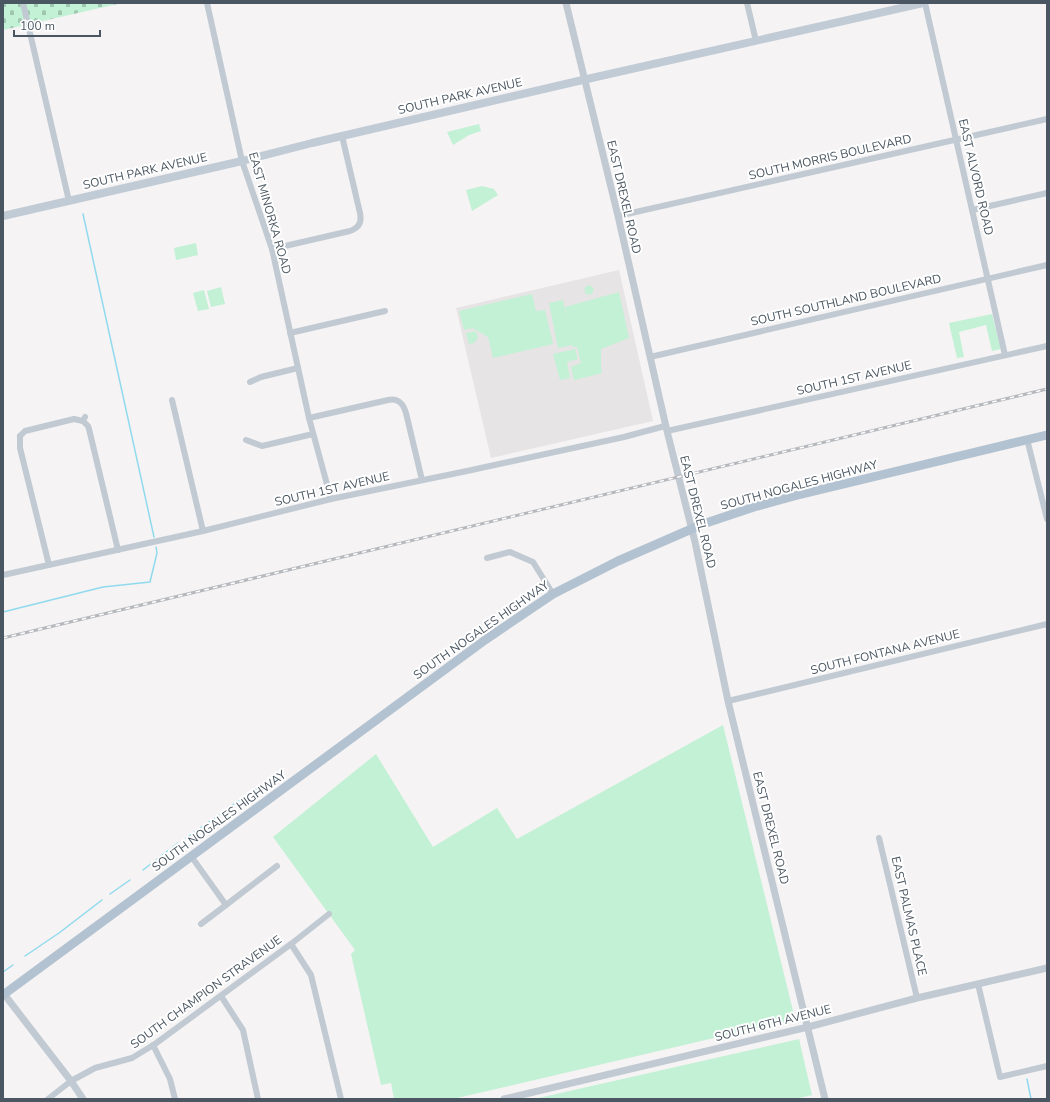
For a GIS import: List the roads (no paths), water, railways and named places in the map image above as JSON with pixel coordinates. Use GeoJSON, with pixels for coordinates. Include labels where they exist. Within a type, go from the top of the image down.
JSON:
{"type":"FeatureCollection","features":[{"type":"Feature","properties":{"kind":"main road","name":"SOUTH PARK AVENUE"},"geometry":{"type":"LineString","coordinates":[[3,216],[242,161],[342,136],[924,3]]}},
{"type":"Feature","properties":{"kind":"main road","name":"SOUTH NOGALES HIGHWAY"},"geometry":{"type":"LineString","coordinates":[[3,994],[485,640],[553,594],[650,546],[692,530],[703,524],[754,507],[1047,435]]}},
{"type":"Feature","properties":{"kind":"street"},"geometry":{"type":"LineString","coordinates":[[24,3],[69,200]]}},
{"type":"Feature","properties":{"kind":"street","name":"EAST MINORKA ROAD"},"geometry":{"type":"LineString","coordinates":[[207,3],[242,161],[272,249],[309,418],[331,499]]}},
{"type":"Feature","properties":{"kind":"street","name":"EAST DREXEL ROAD"},"geometry":{"type":"LineString","coordinates":[[566,3],[618,216],[666,428],[692,530],[728,701],[825,1099]]}},
{"type":"Feature","properties":{"kind":"street"},"geometry":{"type":"LineString","coordinates":[[747,3],[756,41]]}},
{"type":"Feature","properties":{"kind":"street","name":"EAST ALVORD ROAD"},"geometry":{"type":"LineString","coordinates":[[924,3],[1005,356]]}},
{"type":"Feature","properties":{"kind":"street","name":"SOUTH MORRIS BOULEVARD"},"geometry":{"type":"LineString","coordinates":[[618,216],[1047,119]]}},
{"type":"Feature","properties":{"kind":"street"},"geometry":{"type":"LineString","coordinates":[[272,249],[350,231],[361,227],[360,213],[342,136]]}},
{"type":"Feature","properties":{"kind":"street"},"geometry":{"type":"LineString","coordinates":[[972,210],[1047,193]]}},
{"type":"Feature","properties":{"kind":"street","name":"SOUTH SOUTHLAND BOULEVARD"},"geometry":{"type":"LineString","coordinates":[[650,357],[1047,265]]}},
{"type":"Feature","properties":{"kind":"street"},"geometry":{"type":"LineString","coordinates":[[290,333],[386,311]]}},
{"type":"Feature","properties":{"kind":"street","name":"SOUTH 1ST AVENUE"},"geometry":{"type":"LineString","coordinates":[[3,575],[203,531],[331,499],[1047,346]]}},
{"type":"Feature","properties":{"kind":"street"},"geometry":{"type":"LineString","coordinates":[[250,382],[261,377],[298,368]]}},
{"type":"Feature","properties":{"kind":"street"},"geometry":{"type":"LineString","coordinates":[[309,418],[392,399],[400,399],[406,413],[422,480]]}},
{"type":"Feature","properties":{"kind":"street"},"geometry":{"type":"LineString","coordinates":[[172,400],[203,531]]}},
{"type":"Feature","properties":{"kind":"street"},"geometry":{"type":"LineString","coordinates":[[49,564],[18,435],[25,431],[74,419],[84,419],[88,426],[118,550]]}},
{"type":"Feature","properties":{"kind":"street"},"geometry":{"type":"LineString","coordinates":[[246,440],[262,446],[313,434]]}},
{"type":"Feature","properties":{"kind":"street"},"geometry":{"type":"LineString","coordinates":[[1027,439],[1047,520]]}},
{"type":"Feature","properties":{"kind":"street"},"geometry":{"type":"LineString","coordinates":[[487,558],[510,552],[533,562],[553,594]]}},
{"type":"Feature","properties":{"kind":"street","name":"SOUTH FONTANA AVENUE"},"geometry":{"type":"LineString","coordinates":[[728,701],[1047,624]]}},
{"type":"Feature","properties":{"kind":"street","name":"EAST PALMAS PLACE"},"geometry":{"type":"LineString","coordinates":[[879,838],[917,998]]}},
{"type":"Feature","properties":{"kind":"street"},"geometry":{"type":"LineString","coordinates":[[192,856],[226,905]]}},
{"type":"Feature","properties":{"kind":"street"},"geometry":{"type":"LineString","coordinates":[[201,924],[277,866]]}},
{"type":"Feature","properties":{"kind":"street","name":"SOUTH CHAMPION STRAVENUE"},"geometry":{"type":"LineString","coordinates":[[48,1099],[71,1081],[95,1068],[132,1058],[152,1045],[222,996],[329,914]]}},
{"type":"Feature","properties":{"kind":"street"},"geometry":{"type":"LineString","coordinates":[[291,944],[311,975],[341,1099]]}},
{"type":"Feature","properties":{"kind":"street","name":"SOUTH 6TH AVENUE"},"geometry":{"type":"LineString","coordinates":[[504,1099],[808,1027],[917,998],[1047,968]]}},
{"type":"Feature","properties":{"kind":"street"},"geometry":{"type":"LineString","coordinates":[[978,984],[1000,1077],[1047,1066]]}},
{"type":"Feature","properties":{"kind":"street"},"geometry":{"type":"LineString","coordinates":[[3,994],[71,1081],[83,1099]]}},
{"type":"Feature","properties":{"kind":"street"},"geometry":{"type":"LineString","coordinates":[[222,996],[243,1030],[258,1099]]}},
{"type":"Feature","properties":{"kind":"street"},"geometry":{"type":"LineString","coordinates":[[152,1045],[170,1078],[175,1099]]}},
{"type":"Feature","properties":{"kind":"waterway"},"geometry":{"type":"LineString","coordinates":[[83,214],[154,537]]}},
{"type":"Feature","properties":{"kind":"waterway"},"geometry":{"type":"LineString","coordinates":[[3,612],[103,587],[150,582],[157,553],[156,547]]}},
{"type":"Feature","properties":{"kind":"waterway"},"geometry":{"type":"LineString","coordinates":[[228,808],[258,788]]}},
{"type":"Feature","properties":{"kind":"waterway"},"geometry":{"type":"LineString","coordinates":[[186,838],[219,815]]}},
{"type":"Feature","properties":{"kind":"waterway"},"geometry":{"type":"LineString","coordinates":[[143,870],[178,843]]}},
{"type":"Feature","properties":{"kind":"waterway"},"geometry":{"type":"LineString","coordinates":[[110,894],[130,880]]}},
{"type":"Feature","properties":{"kind":"waterway"},"geometry":{"type":"LineString","coordinates":[[25,956],[59,933],[102,900]]}},
{"type":"Feature","properties":{"kind":"waterway"},"geometry":{"type":"LineString","coordinates":[[3,972],[13,965]]}},
{"type":"Feature","properties":{"kind":"waterway"},"geometry":{"type":"LineString","coordinates":[[1027,1079],[1031,1099]]}},
{"type":"Feature","properties":{"kind":"railway"},"geometry":{"type":"LineString","coordinates":[[3,638],[1047,389]]}}]}
